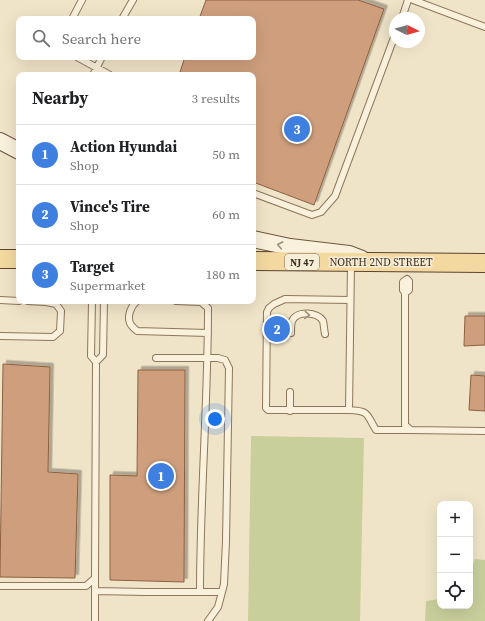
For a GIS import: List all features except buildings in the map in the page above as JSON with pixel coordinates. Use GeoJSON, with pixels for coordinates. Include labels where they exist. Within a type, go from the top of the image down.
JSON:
{"type":"FeatureCollection","features":[{"type":"Feature","properties":{"kind":"main road"},"geometry":{"type":"LineString","coordinates":[[0,259],[16,259]]}},
{"type":"Feature","properties":{"kind":"main road","name":"NORTH 2ND STREET"},"geometry":{"type":"LineString","coordinates":[[256,261],[485,263]]}},
{"type":"Feature","properties":{"kind":"street"},"geometry":{"type":"LineString","coordinates":[[0,140],[16,149]]}},
{"type":"Feature","properties":{"kind":"street"},"geometry":{"type":"LineString","coordinates":[[256,240],[290,247],[349,254],[373,263]]}},
{"type":"Feature","properties":{"kind":"lane"},"geometry":{"type":"LineString","coordinates":[[74,16],[82,0]]}},
{"type":"Feature","properties":{"kind":"lane"},"geometry":{"type":"LineString","coordinates":[[124,16],[132,0]]}},
{"type":"Feature","properties":{"kind":"lane"},"geometry":{"type":"LineString","coordinates":[[404,12],[408,0]]}},
{"type":"Feature","properties":{"kind":"lane"},"geometry":{"type":"LineString","coordinates":[[413,0],[485,27]]}},
{"type":"Feature","properties":{"kind":"lane"},"geometry":{"type":"LineString","coordinates":[[256,195],[312,215],[321,212],[335,196],[390,48]]}},
{"type":"Feature","properties":{"kind":"lane"},"geometry":{"type":"LineString","coordinates":[[82,60],[104,72]]}},
{"type":"Feature","properties":{"kind":"lane"},"geometry":{"type":"LineString","coordinates":[[94,72],[100,60]]}},
{"type":"Feature","properties":{"kind":"lane"},"geometry":{"type":"LineString","coordinates":[[349,410],[351,262]]}},
{"type":"Feature","properties":{"kind":"lane"},"geometry":{"type":"LineString","coordinates":[[405,293],[404,425],[411,430]]}},
{"type":"Feature","properties":{"kind":"lane"},"geometry":{"type":"LineString","coordinates":[[350,300],[285,299],[269,308],[267,312],[266,408],[268,410],[361,410],[369,415],[376,430],[485,431]]}},
{"type":"Feature","properties":{"kind":"lane"},"geometry":{"type":"LineString","coordinates":[[0,300],[16,300]]}},
{"type":"Feature","properties":{"kind":"lane"},"geometry":{"type":"LineString","coordinates":[[0,336],[53,337],[60,331],[61,311],[56,304]]}},
{"type":"Feature","properties":{"kind":"lane"},"geometry":{"type":"LineString","coordinates":[[92,304],[92,356],[96,362],[95,621]]}},
{"type":"Feature","properties":{"kind":"lane"},"geometry":{"type":"LineString","coordinates":[[96,362],[103,355],[104,304]]}},
{"type":"Feature","properties":{"kind":"lane"},"geometry":{"type":"LineString","coordinates":[[134,304],[130,311],[130,323],[137,331],[208,333]]}},
{"type":"Feature","properties":{"kind":"lane"},"geometry":{"type":"LineString","coordinates":[[200,592],[208,333],[208,308],[203,304]]}},
{"type":"Feature","properties":{"kind":"lane"},"geometry":{"type":"LineString","coordinates":[[291,333],[292,321],[294,318],[305,313],[318,317],[323,321],[325,334]]}},
{"type":"Feature","properties":{"kind":"lane"},"geometry":{"type":"LineString","coordinates":[[156,358],[218,358],[225,360],[229,368],[224,584],[218,607],[208,621]]}},
{"type":"Feature","properties":{"kind":"lane"},"geometry":{"type":"LineString","coordinates":[[290,392],[290,410]]}},
{"type":"Feature","properties":{"kind":"lane"},"geometry":{"type":"LineString","coordinates":[[0,586],[86,586],[95,578]]}},
{"type":"Feature","properties":{"kind":"lane"},"geometry":{"type":"LineString","coordinates":[[95,591],[222,592]]}},
{"type":"Feature","properties":{"kind":"green space"},"geometry":{"type":"Polygon","coordinates":[[[251,436],[364,438],[360,621],[248,621],[251,436]]]}},
{"type":"Feature","properties":{"kind":"green space"},"geometry":{"type":"Polygon","coordinates":[[[475,559],[485,560],[485,621],[425,621],[426,601],[437,599],[437,609],[473,609],[473,563],[475,559]]]}},
{"type":"Feature","properties":{"kind":"place","name":"Target"},"geometry":{"type":"Point","coordinates":[297,129]}},
{"type":"Feature","properties":{"kind":"place","name":"Vince's Tire"},"geometry":{"type":"Point","coordinates":[277,329]}},
{"type":"Feature","properties":{"kind":"place","name":"Action Hyundai"},"geometry":{"type":"Point","coordinates":[161,476]}}]}
